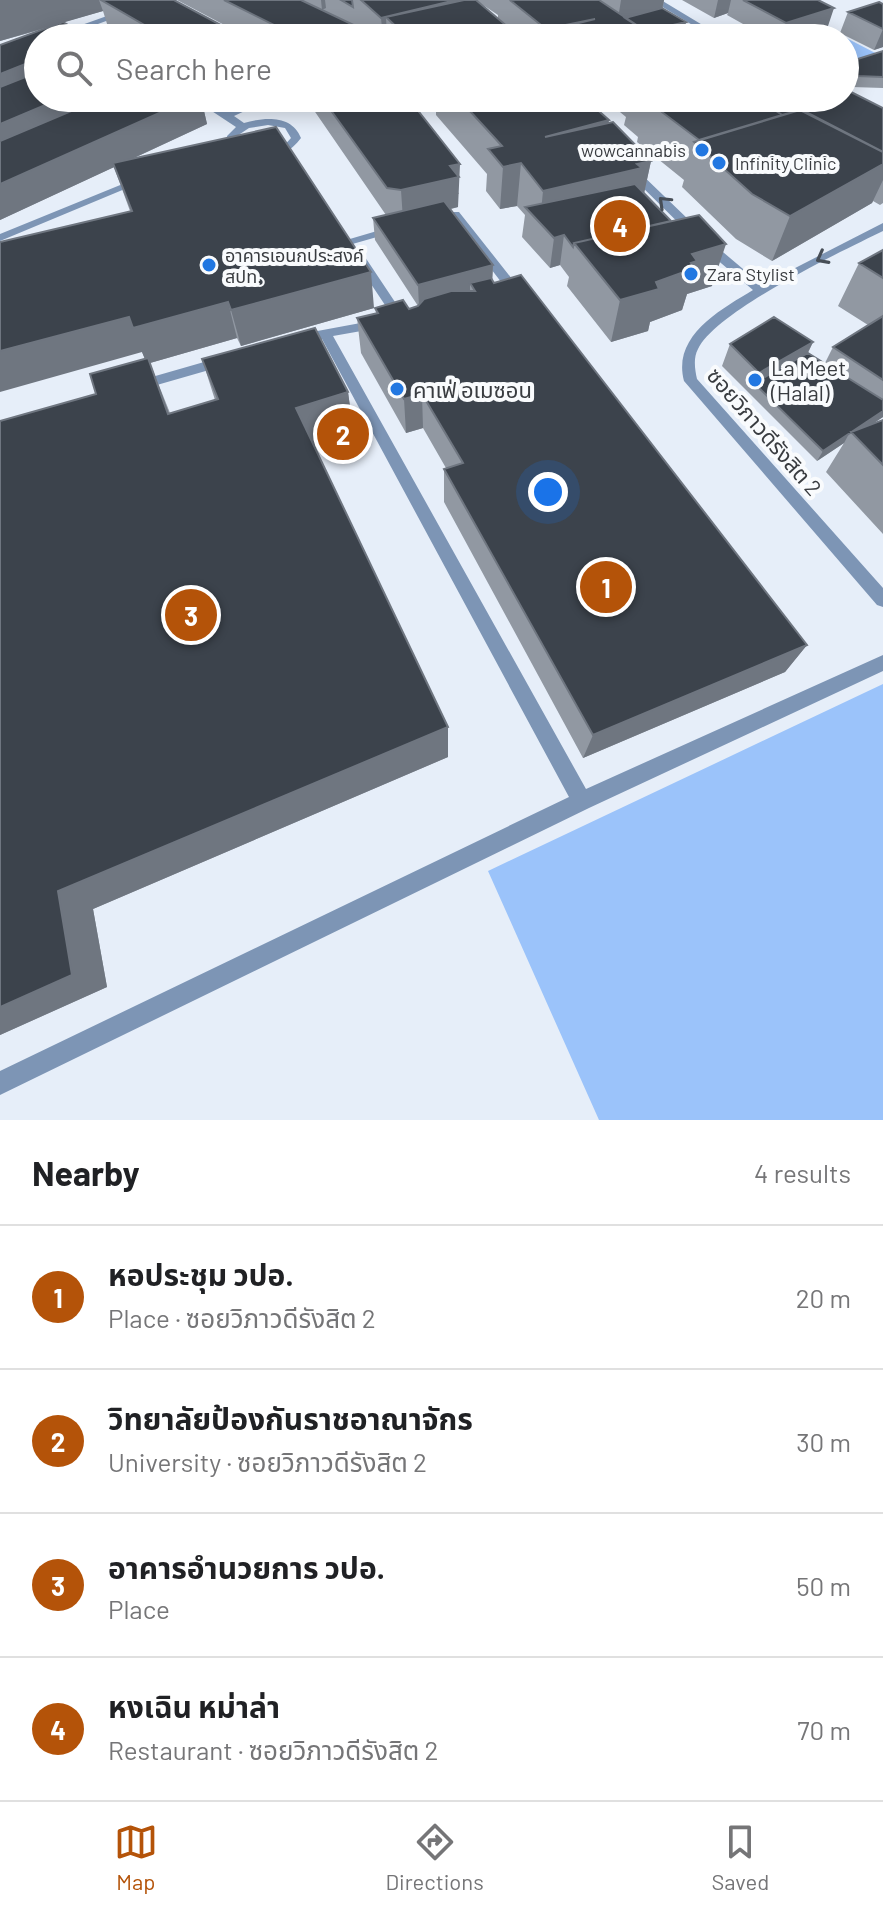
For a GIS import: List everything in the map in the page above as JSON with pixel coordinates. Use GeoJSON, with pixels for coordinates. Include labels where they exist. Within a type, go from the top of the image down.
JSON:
{"type":"FeatureCollection","features":[{"type":"Feature","properties":{"kind":"street"},"geometry":{"type":"LineString","coordinates":[[655,0],[696,24]]}},
{"type":"Feature","properties":{"kind":"street"},"geometry":{"type":"LineString","coordinates":[[89,24],[132,10]]}},
{"type":"Feature","properties":{"kind":"street"},"geometry":{"type":"LineString","coordinates":[[220,112],[244,127]]}},
{"type":"Feature","properties":{"kind":"street"},"geometry":{"type":"LineString","coordinates":[[226,116],[235,112]]}},
{"type":"Feature","properties":{"kind":"street"},"geometry":{"type":"LineString","coordinates":[[219,152],[233,147],[258,156],[288,149],[296,138],[291,128],[274,122],[244,127],[232,136],[233,147]]}},
{"type":"Feature","properties":{"kind":"street"},"geometry":{"type":"LineString","coordinates":[[288,149],[296,162]]}},
{"type":"Feature","properties":{"kind":"street"},"geometry":{"type":"LineString","coordinates":[[625,164],[713,250],[763,292]]}},
{"type":"Feature","properties":{"kind":"street"},"geometry":{"type":"LineString","coordinates":[[0,238],[148,178]]}},
{"type":"Feature","properties":{"kind":"street"},"geometry":{"type":"LineString","coordinates":[[424,221],[455,214],[516,292],[502,296]]}},
{"type":"Feature","properties":{"kind":"street"},"geometry":{"type":"LineString","coordinates":[[349,241],[409,225]]}},
{"type":"Feature","properties":{"kind":"street","name":"ซอยวิภาวดีรังสิต 2"},"geometry":{"type":"LineString","coordinates":[[883,226],[746,300],[705,330],[692,347],[687,370],[691,381],[883,600]]}},
{"type":"Feature","properties":{"kind":"street"},"geometry":{"type":"LineString","coordinates":[[340,228],[401,320]]}},
{"type":"Feature","properties":{"kind":"street"},"geometry":{"type":"LineString","coordinates":[[415,317],[317,335],[582,801]]}},
{"type":"Feature","properties":{"kind":"street"},"geometry":{"type":"LineString","coordinates":[[118,391],[236,358]]}},
{"type":"Feature","properties":{"kind":"street"},"geometry":{"type":"LineString","coordinates":[[0,1083],[582,801],[883,663]]}},
{"type":"Feature","properties":{"kind":"shaded area"},"geometry":{"type":"Polygon","coordinates":[[[859,45],[883,57],[859,65],[859,45]]]}},
{"type":"Feature","properties":{"kind":"shaded area"},"geometry":{"type":"Polygon","coordinates":[[[883,684],[883,1120],[599,1120],[488,871],[883,684]]]}},
{"type":"Feature","properties":{"kind":"building"},"geometry":{"type":"Polygon","coordinates":[[[101,0],[174,0],[219,24],[143,24],[101,0]]]}},
{"type":"Feature","properties":{"kind":"building"},"geometry":{"type":"Polygon","coordinates":[[[224,0],[301,0],[351,24],[272,24],[224,0]]]}},
{"type":"Feature","properties":{"kind":"building"},"geometry":{"type":"Polygon","coordinates":[[[361,0],[456,0],[381,18],[361,0]]]}},
{"type":"Feature","properties":{"kind":"building"},"geometry":{"type":"Polygon","coordinates":[[[476,0],[504,24],[393,24],[386,17],[476,0]]]}},
{"type":"Feature","properties":{"kind":"building"},"geometry":{"type":"Polygon","coordinates":[[[599,0],[635,24],[575,24],[595,19],[570,24],[540,24],[511,1],[599,0]]]}},
{"type":"Feature","properties":{"kind":"building"},"geometry":{"type":"Polygon","coordinates":[[[743,0],[818,0],[834,8],[786,23],[743,0]]]}},
{"type":"Feature","properties":{"kind":"building"},"geometry":{"type":"Polygon","coordinates":[[[879,2],[883,4],[883,29],[848,12],[879,2]]]}},
{"type":"Feature","properties":{"kind":"building"},"geometry":{"type":"Polygon","coordinates":[[[662,8],[686,22],[634,24],[625,18],[662,8]]]}},
{"type":"Feature","properties":{"kind":"building"},"geometry":{"type":"Polygon","coordinates":[[[24,36],[24,65],[0,74],[0,45],[24,36]]]}},
{"type":"Feature","properties":{"kind":"building"},"geometry":{"type":"Polygon","coordinates":[[[883,51],[883,77],[859,76],[859,59],[883,51]]]}},
{"type":"Feature","properties":{"kind":"building"},"geometry":{"type":"Polygon","coordinates":[[[24,78],[24,112],[29,112],[0,124],[0,87],[24,78]]]}},
{"type":"Feature","properties":{"kind":"building"},"geometry":{"type":"Polygon","coordinates":[[[859,96],[883,108],[883,152],[806,112],[859,112],[859,96]]]}},
{"type":"Feature","properties":{"kind":"building"},"geometry":{"type":"Polygon","coordinates":[[[69,112],[162,112],[0,184],[0,141],[69,112]]]}},
{"type":"Feature","properties":{"kind":"building"},"geometry":{"type":"Polygon","coordinates":[[[332,112],[419,112],[460,164],[450,166],[459,177],[401,190],[387,188],[332,112]]]}},
{"type":"Feature","properties":{"kind":"building"},"geometry":{"type":"Polygon","coordinates":[[[471,112],[600,112],[609,120],[545,137],[613,122],[651,161],[637,164],[642,168],[543,191],[521,163],[503,167],[488,149],[502,146],[471,112]]]}},
{"type":"Feature","properties":{"kind":"building"},"geometry":{"type":"Polygon","coordinates":[[[662,112],[778,112],[782,115],[699,140],[662,112]]]}},
{"type":"Feature","properties":{"kind":"building"},"geometry":{"type":"Polygon","coordinates":[[[793,112],[804,112],[883,152],[883,164],[790,216],[752,194],[694,142],[793,112]]]}},
{"type":"Feature","properties":{"kind":"building","name":"อาคารเอนกประสงค์ สปท."},"geometry":{"type":"Polygon","coordinates":[[[276,127],[371,272],[231,310],[228,302],[133,328],[129,317],[0,351],[0,242],[132,211],[113,163],[276,127]]]}},
{"type":"Feature","properties":{"kind":"building"},"geometry":{"type":"Polygon","coordinates":[[[635,184],[671,221],[574,243],[573,247],[564,235],[554,238],[525,207],[635,184]]]}},
{"type":"Feature","properties":{"kind":"building"},"geometry":{"type":"Polygon","coordinates":[[[444,201],[493,265],[418,285],[373,218],[444,201]]]}},
{"type":"Feature","properties":{"kind":"building"},"geometry":{"type":"Polygon","coordinates":[[[699,215],[726,244],[692,254],[697,261],[691,263],[695,268],[656,282],[659,289],[620,300],[574,243],[699,215]]]}},
{"type":"Feature","properties":{"kind":"building"},"geometry":{"type":"Polygon","coordinates":[[[883,250],[883,278],[859,263],[883,250]]]}},
{"type":"Feature","properties":{"kind":"building"},"geometry":{"type":"Polygon","coordinates":[[[521,275],[807,645],[593,735],[444,469],[463,463],[422,394],[404,399],[357,318],[378,313],[375,308],[403,300],[409,309],[418,306],[424,299],[451,291],[475,291],[470,283],[491,278],[494,283],[521,275]]]}},
{"type":"Feature","properties":{"kind":"building"},"geometry":{"type":"Polygon","coordinates":[[[883,316],[883,380],[833,347],[883,316]]]}},
{"type":"Feature","properties":{"kind":"building"},"geometry":{"type":"Polygon","coordinates":[[[774,317],[813,342],[759,373],[730,344],[774,317]]]}},
{"type":"Feature","properties":{"kind":"building"},"geometry":{"type":"Polygon","coordinates":[[[315,328],[348,392],[296,408],[448,727],[58,891],[72,975],[0,1007],[0,421],[96,394],[90,374],[148,358],[168,414],[218,399],[202,359],[315,328]]]}},
{"type":"Feature","properties":{"kind":"building"},"geometry":{"type":"Polygon","coordinates":[[[808,353],[883,400],[883,411],[823,451],[754,383],[808,353]]]}},
{"type":"Feature","properties":{"kind":"building"},"geometry":{"type":"Polygon","coordinates":[[[883,420],[883,465],[851,432],[883,420]]]}},
{"type":"Feature","properties":{"kind":"place","name":"wowcannabis"},"geometry":{"type":"Point","coordinates":[702,150]}},
{"type":"Feature","properties":{"kind":"place","name":"Infinity Clinic"},"geometry":{"type":"Point","coordinates":[719,163]}},
{"type":"Feature","properties":{"kind":"place","name":"หงเฉิน หม่าล่า"},"geometry":{"type":"Point","coordinates":[620,226]}},
{"type":"Feature","properties":{"kind":"place","name":"อาคารเอนกประสงค์ สปท."},"geometry":{"type":"Point","coordinates":[209,265]}},
{"type":"Feature","properties":{"kind":"place","name":"Zara Stylist"},"geometry":{"type":"Point","coordinates":[691,274]}},
{"type":"Feature","properties":{"kind":"place","name":"La Meet (Halal)"},"geometry":{"type":"Point","coordinates":[755,380]}},
{"type":"Feature","properties":{"kind":"place","name":"คาเฟ่ อเมซอน"},"geometry":{"type":"Point","coordinates":[397,389]}},
{"type":"Feature","properties":{"kind":"place","name":"วิทยาลัยป้องกันราชอาณาจักร"},"geometry":{"type":"Point","coordinates":[343,434]}},
{"type":"Feature","properties":{"kind":"place","name":"หอประชุม วปอ."},"geometry":{"type":"Point","coordinates":[606,587]}},
{"type":"Feature","properties":{"kind":"place","name":"อาคารอำนวยการ วปอ."},"geometry":{"type":"Point","coordinates":[191,615]}}]}
